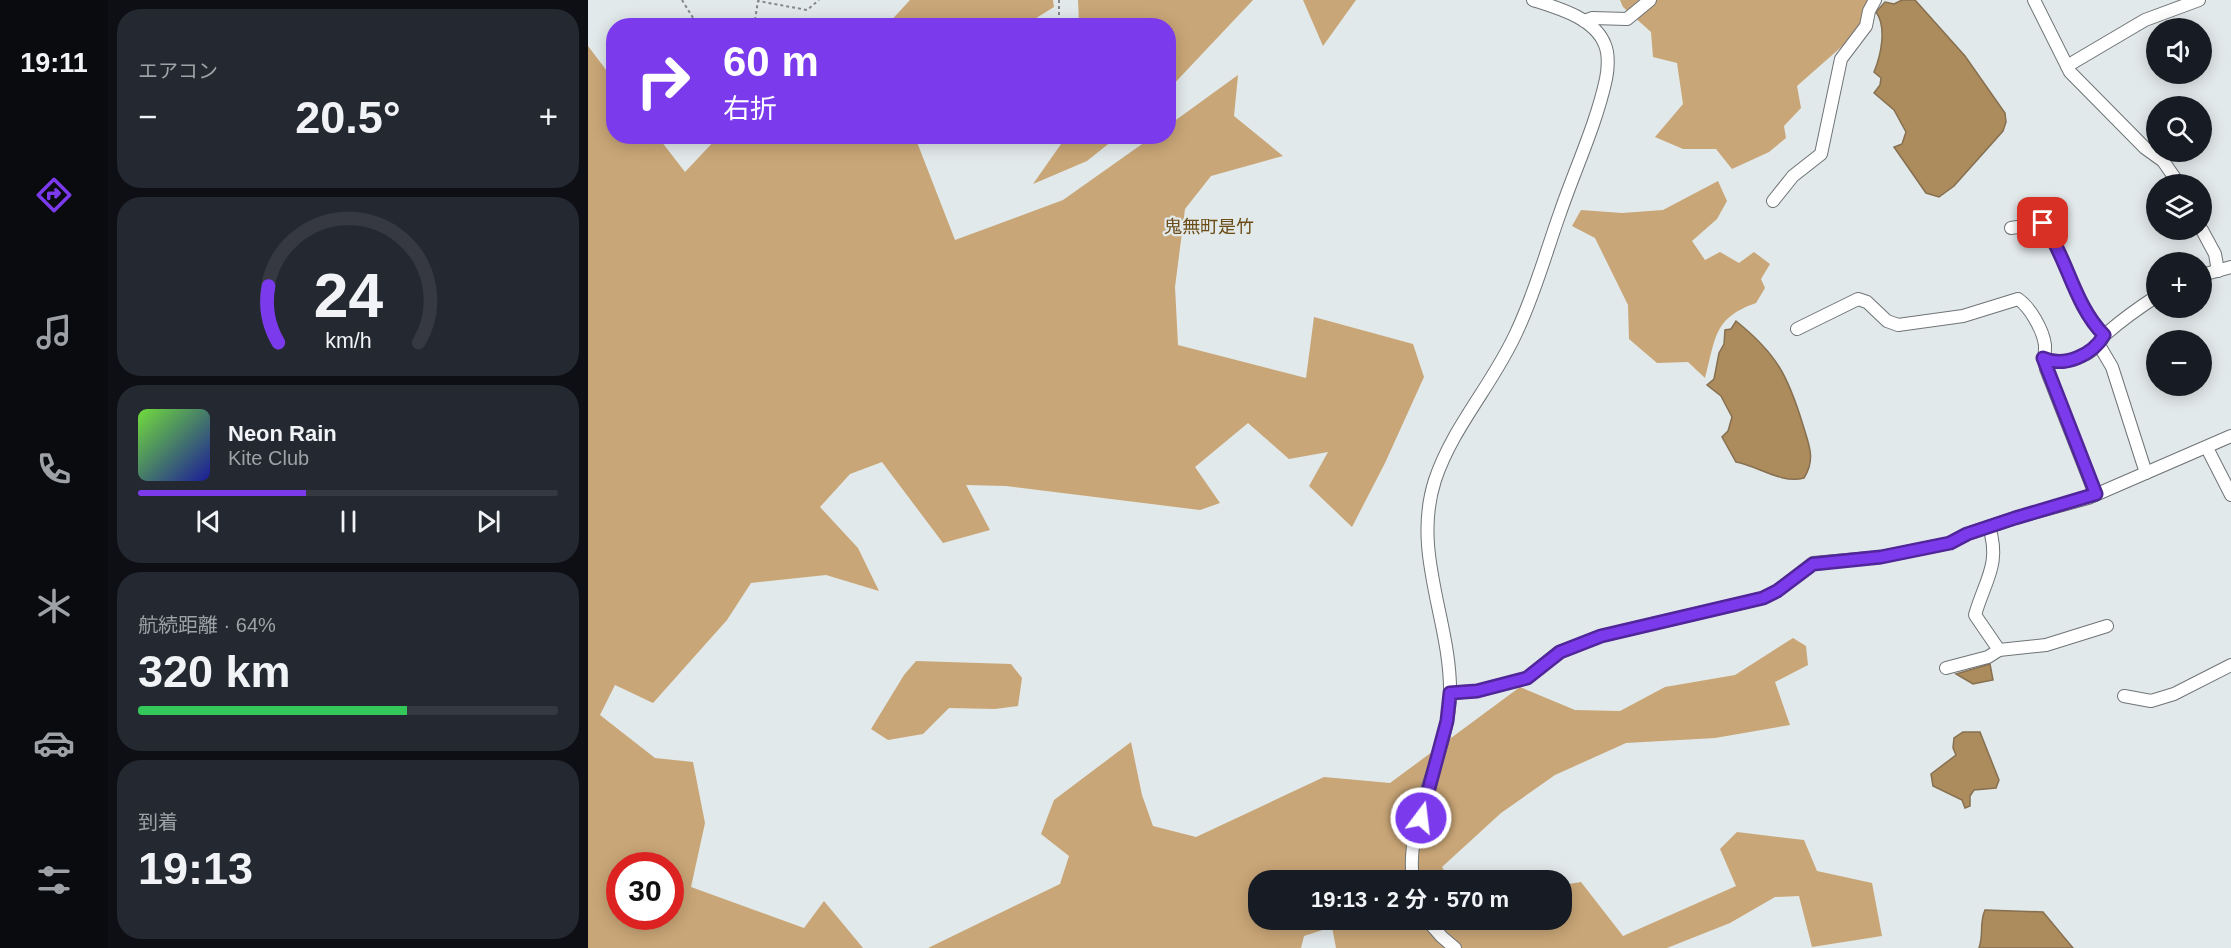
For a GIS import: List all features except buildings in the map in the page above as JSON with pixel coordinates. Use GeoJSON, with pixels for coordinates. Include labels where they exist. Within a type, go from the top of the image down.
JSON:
{"type":"FeatureCollection","features":[{"type":"Feature","properties":{"kind":"street"},"geometry":{"type":"LineString","coordinates":[[1411,870],[1415,840],[1447,721],[1450,693],[1439,611],[1427,548],[1429,509],[1442,463],[1517,333],[1606,79],[1605,45],[1584,21],[1533,0]]}},
{"type":"Feature","properties":{"kind":"street"},"geometry":{"type":"LineString","coordinates":[[1584,21],[1592,18],[1627,19],[1650,0]]}},
{"type":"Feature","properties":{"kind":"street"},"geometry":{"type":"LineString","coordinates":[[1773,201],[1793,176],[1821,154],[1841,59],[1866,26],[1869,11],[1875,0]]}},
{"type":"Feature","properties":{"kind":"street"},"geometry":{"type":"LineString","coordinates":[[2034,0],[2067,66],[2078,82],[2145,148],[2163,161],[2172,174]]}},
{"type":"Feature","properties":{"kind":"street"},"geometry":{"type":"LineString","coordinates":[[2067,66],[2145,21],[2199,0]]}},
{"type":"Feature","properties":{"kind":"street"},"geometry":{"type":"LineString","coordinates":[[2011,228],[2043,223],[2051,235],[2102,340],[2146,473]]}},
{"type":"Feature","properties":{"kind":"street"},"geometry":{"type":"LineString","coordinates":[[2207,240],[2215,254],[2218,271]]}},
{"type":"Feature","properties":{"kind":"street"},"geometry":{"type":"LineString","coordinates":[[2212,272],[2231,267]]}},
{"type":"Feature","properties":{"kind":"street"},"geometry":{"type":"LineString","coordinates":[[1797,329],[1858,299],[1867,302],[1887,321],[1898,325],[1963,315],[2018,299],[2025,304],[2037,324],[2045,344],[2043,358],[2096,494]]}},
{"type":"Feature","properties":{"kind":"street"},"geometry":{"type":"LineString","coordinates":[[2043,358],[2054,363],[2069,361],[2102,340],[2146,305]]}},
{"type":"Feature","properties":{"kind":"street"},"geometry":{"type":"LineString","coordinates":[[1450,693],[1477,691],[1527,678],[1560,652],[1601,636],[1763,598],[1777,591],[1813,564],[1881,557],[1950,543],[1989,527],[2096,494],[2231,436]]}},
{"type":"Feature","properties":{"kind":"street"},"geometry":{"type":"LineString","coordinates":[[2207,448],[2231,495]]}},
{"type":"Feature","properties":{"kind":"street"},"geometry":{"type":"LineString","coordinates":[[1989,527],[1995,545],[1993,566],[1975,615],[1999,650]]}},
{"type":"Feature","properties":{"kind":"street"},"geometry":{"type":"LineString","coordinates":[[1946,668],[1988,657],[1999,650],[2046,645],[2107,626]]}},
{"type":"Feature","properties":{"kind":"street"},"geometry":{"type":"LineString","coordinates":[[2124,696],[2151,701],[2174,694],[2231,665]]}},
{"type":"Feature","properties":{"kind":"street"},"geometry":{"type":"LineString","coordinates":[[1436,930],[1455,948]]}},
{"type":"Feature","properties":{"kind":"path"},"geometry":{"type":"LineString","coordinates":[[682,0],[693,18]]}},
{"type":"Feature","properties":{"kind":"path"},"geometry":{"type":"LineString","coordinates":[[755,18],[758,1],[807,10],[819,0]]}},
{"type":"Feature","properties":{"kind":"path"},"geometry":{"type":"LineString","coordinates":[[1059,0],[1059,18]]}},
{"type":"Feature","properties":{"kind":"shaded area"},"geometry":{"type":"Polygon","coordinates":[[[910,0],[1053,0],[1054,7],[1036,18],[893,18],[910,0]]]}},
{"type":"Feature","properties":{"kind":"shaded area"},"geometry":{"type":"Polygon","coordinates":[[[1078,0],[1253,0],[1176,82],[1176,18],[1079,18],[1078,0]]]}},
{"type":"Feature","properties":{"kind":"shaded area"},"geometry":{"type":"Polygon","coordinates":[[[1303,0],[1356,0],[1323,46],[1303,0]]]}},
{"type":"Feature","properties":{"kind":"shaded area"},"geometry":{"type":"Polygon","coordinates":[[[1620,0],[1881,0],[1856,34],[1797,86],[1801,108],[1784,126],[1786,138],[1769,152],[1732,169],[1716,149],[1683,149],[1655,137],[1683,104],[1677,63],[1653,57],[1651,32],[1623,7],[1620,0]]]}},
{"type":"Feature","properties":{"kind":"shaded area"},"geometry":{"type":"Polygon","coordinates":[[[1902,0],[1915,0],[1965,56],[2005,113],[2006,122],[2003,131],[1954,186],[1939,197],[1926,193],[1894,147],[1902,144],[1906,132],[1894,110],[1874,93],[1880,85],[1881,78],[1874,72],[1881,50],[1882,33],[1876,12],[1885,2],[1894,4],[1902,0]]]}},
{"type":"Feature","properties":{"kind":"shaded area"},"geometry":{"type":"Polygon","coordinates":[[[588,46],[606,70],[606,144],[663,144],[685,172],[711,144],[918,144],[955,240],[1063,200],[1142,144],[1176,144],[1176,120],[1238,75],[1234,116],[1283,156],[1211,176],[1185,209],[1175,287],[1178,345],[1306,378],[1314,317],[1413,344],[1424,377],[1385,463],[1352,527],[1309,486],[1328,452],[1289,459],[1248,423],[1195,467],[1220,503],[1200,510],[1006,486],[966,485],[990,530],[943,543],[882,462],[850,474],[820,507],[858,548],[879,591],[826,575],[751,583],[727,620],[653,703],[615,685],[600,715],[655,758],[693,762],[705,823],[691,887],[804,928],[824,901],[863,948],[588,948],[588,46]]]}},
{"type":"Feature","properties":{"kind":"shaded area"},"geometry":{"type":"Polygon","coordinates":[[[1061,144],[1108,144],[1087,161],[1033,184],[1061,144]]]}},
{"type":"Feature","properties":{"kind":"shaded area"},"geometry":{"type":"Polygon","coordinates":[[[1718,181],[1727,201],[1717,219],[1692,241],[1705,260],[1720,252],[1739,263],[1754,252],[1770,264],[1761,279],[1765,288],[1756,303],[1731,315],[1718,331],[1705,378],[1688,362],[1657,363],[1629,339],[1628,305],[1595,238],[1572,226],[1581,210],[1622,213],[1663,210],[1718,181]]]}},
{"type":"Feature","properties":{"kind":"shaded area"},"geometry":{"type":"Polygon","coordinates":[[[1736,321],[1762,344],[1786,379],[1810,452],[1810,465],[1804,478],[1778,477],[1736,462],[1722,437],[1728,431],[1732,417],[1721,396],[1707,385],[1714,379],[1719,353],[1724,344],[1725,330],[1731,329],[1736,321]]]}},
{"type":"Feature","properties":{"kind":"shaded area"},"geometry":{"type":"Polygon","coordinates":[[[1793,638],[1806,646],[1808,665],[1775,682],[1790,725],[1715,738],[1626,743],[1555,775],[1501,813],[1442,867],[1444,870],[1248,870],[1248,930],[1323,930],[1304,936],[1301,948],[928,948],[1060,884],[1069,856],[1041,834],[1054,800],[1131,742],[1142,795],[1153,826],[1196,837],[1324,777],[1390,783],[1520,687],[1575,710],[1620,711],[1665,687],[1735,675],[1793,638]]]}},
{"type":"Feature","properties":{"kind":"shaded area"},"geometry":{"type":"Polygon","coordinates":[[[916,661],[1011,664],[1022,678],[1018,706],[995,709],[949,708],[923,734],[888,740],[871,729],[904,675],[916,661]]]}},
{"type":"Feature","properties":{"kind":"shaded area"},"geometry":{"type":"Polygon","coordinates":[[[1990,664],[1993,680],[1973,684],[1956,674],[1990,664]]]}},
{"type":"Feature","properties":{"kind":"shaded area"},"geometry":{"type":"Polygon","coordinates":[[[1963,732],[1980,732],[1999,780],[1996,788],[1974,790],[1970,796],[1970,806],[1965,808],[1962,800],[1933,786],[1931,774],[1956,755],[1953,748],[1954,738],[1963,732]]]}},
{"type":"Feature","properties":{"kind":"shaded area"},"geometry":{"type":"Polygon","coordinates":[[[1737,832],[1804,840],[1817,871],[1872,883],[1882,936],[1812,947],[1799,896],[1775,897],[1730,923],[1667,948],[1336,948],[1333,930],[1572,930],[1572,883],[1581,882],[1623,936],[1736,886],[1720,849],[1737,832]]]}},
{"type":"Feature","properties":{"kind":"shaded area"},"geometry":{"type":"Polygon","coordinates":[[[1985,910],[2043,912],[2073,948],[1979,948],[1985,910]]]}},
{"type":"Feature","properties":{"kind":"district","name":"鬼無町是竹"},"geometry":{"type":"Point","coordinates":[1209,227]}},
{"type":"Feature","properties":{"kind":"route"},"geometry":{"type":"LineString","coordinates":[[1421,818],[1447,721],[1450,693],[1477,691],[1527,678],[1560,652],[1575,644],[1601,636],[1763,598],[1777,591],[1813,564],[1881,557],[1950,543],[1967,534],[2096,494],[2043,358],[2054,363],[2069,361],[2099,345],[2104,335],[2096,327],[2085,308],[2051,235],[2043,223]]}}]}
